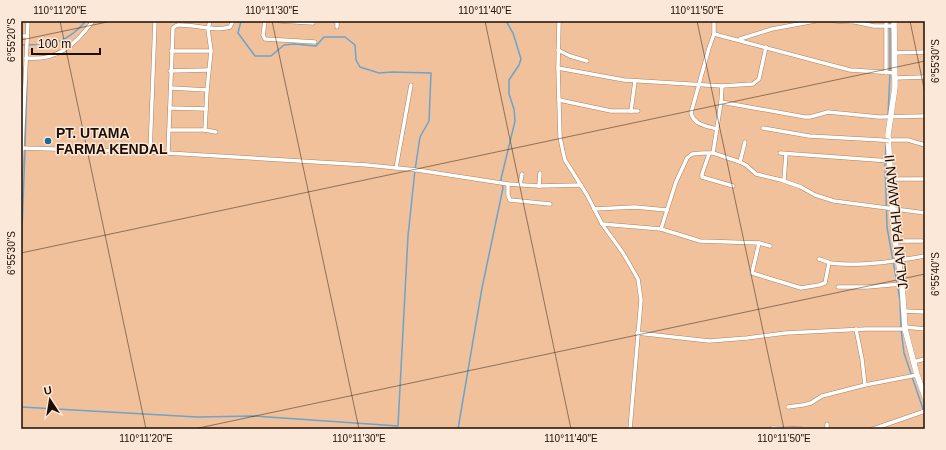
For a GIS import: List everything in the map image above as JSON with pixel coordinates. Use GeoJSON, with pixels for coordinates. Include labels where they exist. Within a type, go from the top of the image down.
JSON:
{"type":"FeatureCollection","features":[{"type":"Feature","properties":{"kind":"street"},"geometry":{"type":"LineString","coordinates":[[21,169],[22,107],[28,21]]}},
{"type":"Feature","properties":{"kind":"street"},"geometry":{"type":"LineString","coordinates":[[26,58],[45,58],[55,56],[71,46],[82,36],[93,21]]}},
{"type":"Feature","properties":{"kind":"street"},"geometry":{"type":"LineString","coordinates":[[150,152],[155,21]]}},
{"type":"Feature","properties":{"kind":"street"},"geometry":{"type":"LineString","coordinates":[[205,130],[206,90],[211,51],[208,29],[210,21]]}},
{"type":"Feature","properties":{"kind":"street"},"geometry":{"type":"LineString","coordinates":[[168,153],[171,88],[170,71],[174,27],[178,25],[208,29],[227,28],[230,27],[233,21]]}},
{"type":"Feature","properties":{"kind":"street"},"geometry":{"type":"LineString","coordinates":[[265,21],[263,35],[265,39],[315,42]]}},
{"type":"Feature","properties":{"kind":"street"},"geometry":{"type":"LineString","coordinates":[[280,21],[313,23]]}},
{"type":"Feature","properties":{"kind":"street"},"geometry":{"type":"LineString","coordinates":[[337,21],[337,27]]}},
{"type":"Feature","properties":{"kind":"street"},"geometry":{"type":"LineString","coordinates":[[559,21],[558,68],[560,137],[565,160],[581,185],[602,224],[624,253],[638,279],[641,300],[630,429]]}},
{"type":"Feature","properties":{"kind":"street"},"geometry":{"type":"LineString","coordinates":[[714,21],[714,34],[708,48],[692,109],[692,117],[698,123],[717,129]]}},
{"type":"Feature","properties":{"kind":"street"},"geometry":{"type":"LineString","coordinates":[[785,21],[785,26]]}},
{"type":"Feature","properties":{"kind":"street"},"geometry":{"type":"LineString","coordinates":[[739,40],[772,29],[815,21]]}},
{"type":"Feature","properties":{"kind":"street"},"geometry":{"type":"LineString","coordinates":[[835,21],[890,25]]}},
{"type":"Feature","properties":{"kind":"street"},"geometry":{"type":"LineString","coordinates":[[886,21],[890,25],[891,74]]}},
{"type":"Feature","properties":{"kind":"street","name":"JALAN PAHLAWAN II"},"geometry":{"type":"LineString","coordinates":[[890,25],[894,52],[891,74],[895,87],[890,116],[888,141],[895,241],[905,311],[903,328],[916,375],[925,397]]}},
{"type":"Feature","properties":{"kind":"street"},"geometry":{"type":"LineString","coordinates":[[714,34],[850,70],[925,77]]}},
{"type":"Feature","properties":{"kind":"street"},"geometry":{"type":"LineString","coordinates":[[21,36],[27,36]]}},
{"type":"Feature","properties":{"kind":"street"},"geometry":{"type":"LineString","coordinates":[[558,68],[636,81],[741,86],[753,84],[757,81],[760,75],[766,47]]}},
{"type":"Feature","properties":{"kind":"street"},"geometry":{"type":"LineString","coordinates":[[558,50],[570,56],[587,61]]}},
{"type":"Feature","properties":{"kind":"street"},"geometry":{"type":"LineString","coordinates":[[171,51],[211,51]]}},
{"type":"Feature","properties":{"kind":"street"},"geometry":{"type":"LineString","coordinates":[[894,52],[925,52]]}},
{"type":"Feature","properties":{"kind":"street"},"geometry":{"type":"LineString","coordinates":[[21,63],[26,63]]}},
{"type":"Feature","properties":{"kind":"street"},"geometry":{"type":"LineString","coordinates":[[170,71],[208,70]]}},
{"type":"Feature","properties":{"kind":"street"},"geometry":{"type":"LineString","coordinates":[[631,111],[636,81]]}},
{"type":"Feature","properties":{"kind":"street"},"geometry":{"type":"LineString","coordinates":[[396,168],[411,85]]}},
{"type":"Feature","properties":{"kind":"street"},"geometry":{"type":"LineString","coordinates":[[713,153],[722,86]]}},
{"type":"Feature","properties":{"kind":"street"},"geometry":{"type":"LineString","coordinates":[[171,88],[206,90]]}},
{"type":"Feature","properties":{"kind":"street"},"geometry":{"type":"LineString","coordinates":[[559,100],[611,111],[638,111]]}},
{"type":"Feature","properties":{"kind":"street"},"geometry":{"type":"LineString","coordinates":[[721,102],[805,117],[828,112],[879,117],[925,116]]}},
{"type":"Feature","properties":{"kind":"street"},"geometry":{"type":"LineString","coordinates":[[170,108],[206,109]]}},
{"type":"Feature","properties":{"kind":"street"},"geometry":{"type":"LineString","coordinates":[[763,128],[809,136],[888,141],[901,139],[925,145]]}},
{"type":"Feature","properties":{"kind":"street"},"geometry":{"type":"LineString","coordinates":[[169,130],[205,130],[216,132]]}},
{"type":"Feature","properties":{"kind":"street"},"geometry":{"type":"LineString","coordinates":[[740,162],[745,142]]}},
{"type":"Feature","properties":{"kind":"street"},"geometry":{"type":"LineString","coordinates":[[22,146],[368,165],[506,184],[539,186],[581,185]]}},
{"type":"Feature","properties":{"kind":"street"},"geometry":{"type":"LineString","coordinates":[[661,229],[676,182],[687,158],[692,154],[713,153],[740,162],[756,174],[784,180],[815,195],[834,201],[925,214]]}},
{"type":"Feature","properties":{"kind":"street"},"geometry":{"type":"LineString","coordinates":[[780,153],[889,161]]}},
{"type":"Feature","properties":{"kind":"street"},"geometry":{"type":"LineString","coordinates":[[709,154],[702,177],[733,186]]}},
{"type":"Feature","properties":{"kind":"street"},"geometry":{"type":"LineString","coordinates":[[784,180],[786,154]]}},
{"type":"Feature","properties":{"kind":"street"},"geometry":{"type":"LineString","coordinates":[[539,186],[540,173]]}},
{"type":"Feature","properties":{"kind":"street"},"geometry":{"type":"LineString","coordinates":[[520,185],[522,174]]}},
{"type":"Feature","properties":{"kind":"street"},"geometry":{"type":"LineString","coordinates":[[890,179],[925,180]]}},
{"type":"Feature","properties":{"kind":"street"},"geometry":{"type":"LineString","coordinates":[[506,184],[510,200],[550,204]]}},
{"type":"Feature","properties":{"kind":"street"},"geometry":{"type":"LineString","coordinates":[[594,209],[630,207],[667,210]]}},
{"type":"Feature","properties":{"kind":"street"},"geometry":{"type":"LineString","coordinates":[[602,224],[661,229],[700,241],[759,243],[770,246]]}},
{"type":"Feature","properties":{"kind":"street"},"geometry":{"type":"LineString","coordinates":[[895,241],[922,241]]}},
{"type":"Feature","properties":{"kind":"street"},"geometry":{"type":"LineString","coordinates":[[759,243],[752,273],[798,287],[808,288],[826,283],[829,263]]}},
{"type":"Feature","properties":{"kind":"street"},"geometry":{"type":"LineString","coordinates":[[819,258],[829,263],[850,264],[891,262],[925,256]]}},
{"type":"Feature","properties":{"kind":"street"},"geometry":{"type":"LineString","coordinates":[[838,287],[867,287],[901,284]]}},
{"type":"Feature","properties":{"kind":"street"},"geometry":{"type":"LineString","coordinates":[[905,311],[925,312]]}},
{"type":"Feature","properties":{"kind":"street"},"geometry":{"type":"LineString","coordinates":[[638,333],[709,341],[786,333],[856,329],[925,329]]}},
{"type":"Feature","properties":{"kind":"street"},"geometry":{"type":"LineString","coordinates":[[856,329],[865,385]]}},
{"type":"Feature","properties":{"kind":"street"},"geometry":{"type":"LineString","coordinates":[[913,362],[925,359]]}},
{"type":"Feature","properties":{"kind":"street"},"geometry":{"type":"LineString","coordinates":[[788,407],[811,403],[822,396],[865,385],[916,375]]}},
{"type":"Feature","properties":{"kind":"street"},"geometry":{"type":"LineString","coordinates":[[873,429],[925,411]]}},
{"type":"Feature","properties":{"kind":"street"},"geometry":{"type":"LineString","coordinates":[[827,424],[827,429]]}},
{"type":"Feature","properties":{"kind":"street"},"geometry":{"type":"LineString","coordinates":[[772,429],[801,429]]}},
{"type":"Feature","properties":{"kind":"waterway"},"geometry":{"type":"LineString","coordinates":[[28,45],[46,44],[60,41],[72,34],[86,21]]}},
{"type":"Feature","properties":{"kind":"waterway"},"geometry":{"type":"LineString","coordinates":[[21,407],[197,417],[254,416],[398,426],[408,236],[420,137],[429,121],[431,73],[379,73],[360,67],[356,60],[355,45],[345,37],[324,37],[316,46],[294,44],[284,45],[271,56],[255,56],[238,33],[241,21]]}},
{"type":"Feature","properties":{"kind":"waterway"},"geometry":{"type":"LineString","coordinates":[[458,429],[482,288],[503,188],[501,179],[515,121],[514,109],[509,94],[509,80],[519,65],[521,59],[513,33],[506,21]]}},
{"type":"Feature","properties":{"kind":"waterway"},"geometry":{"type":"LineString","coordinates":[[888,116],[890,21]]}},
{"type":"Feature","properties":{"kind":"waterway"},"geometry":{"type":"LineString","coordinates":[[25,147],[27,81]]}},
{"type":"Feature","properties":{"kind":"waterway"},"geometry":{"type":"LineString","coordinates":[[886,145],[885,162],[887,227],[900,300],[904,353],[925,415]]}},
{"type":"Feature","properties":{"kind":"waterway"},"geometry":{"type":"LineString","coordinates":[[21,254],[25,150]]}},
{"type":"Feature","properties":{"kind":"place","name":"PT. UTAMA FARMA KENDAL"},"geometry":{"type":"Point","coordinates":[48,141]}}]}
